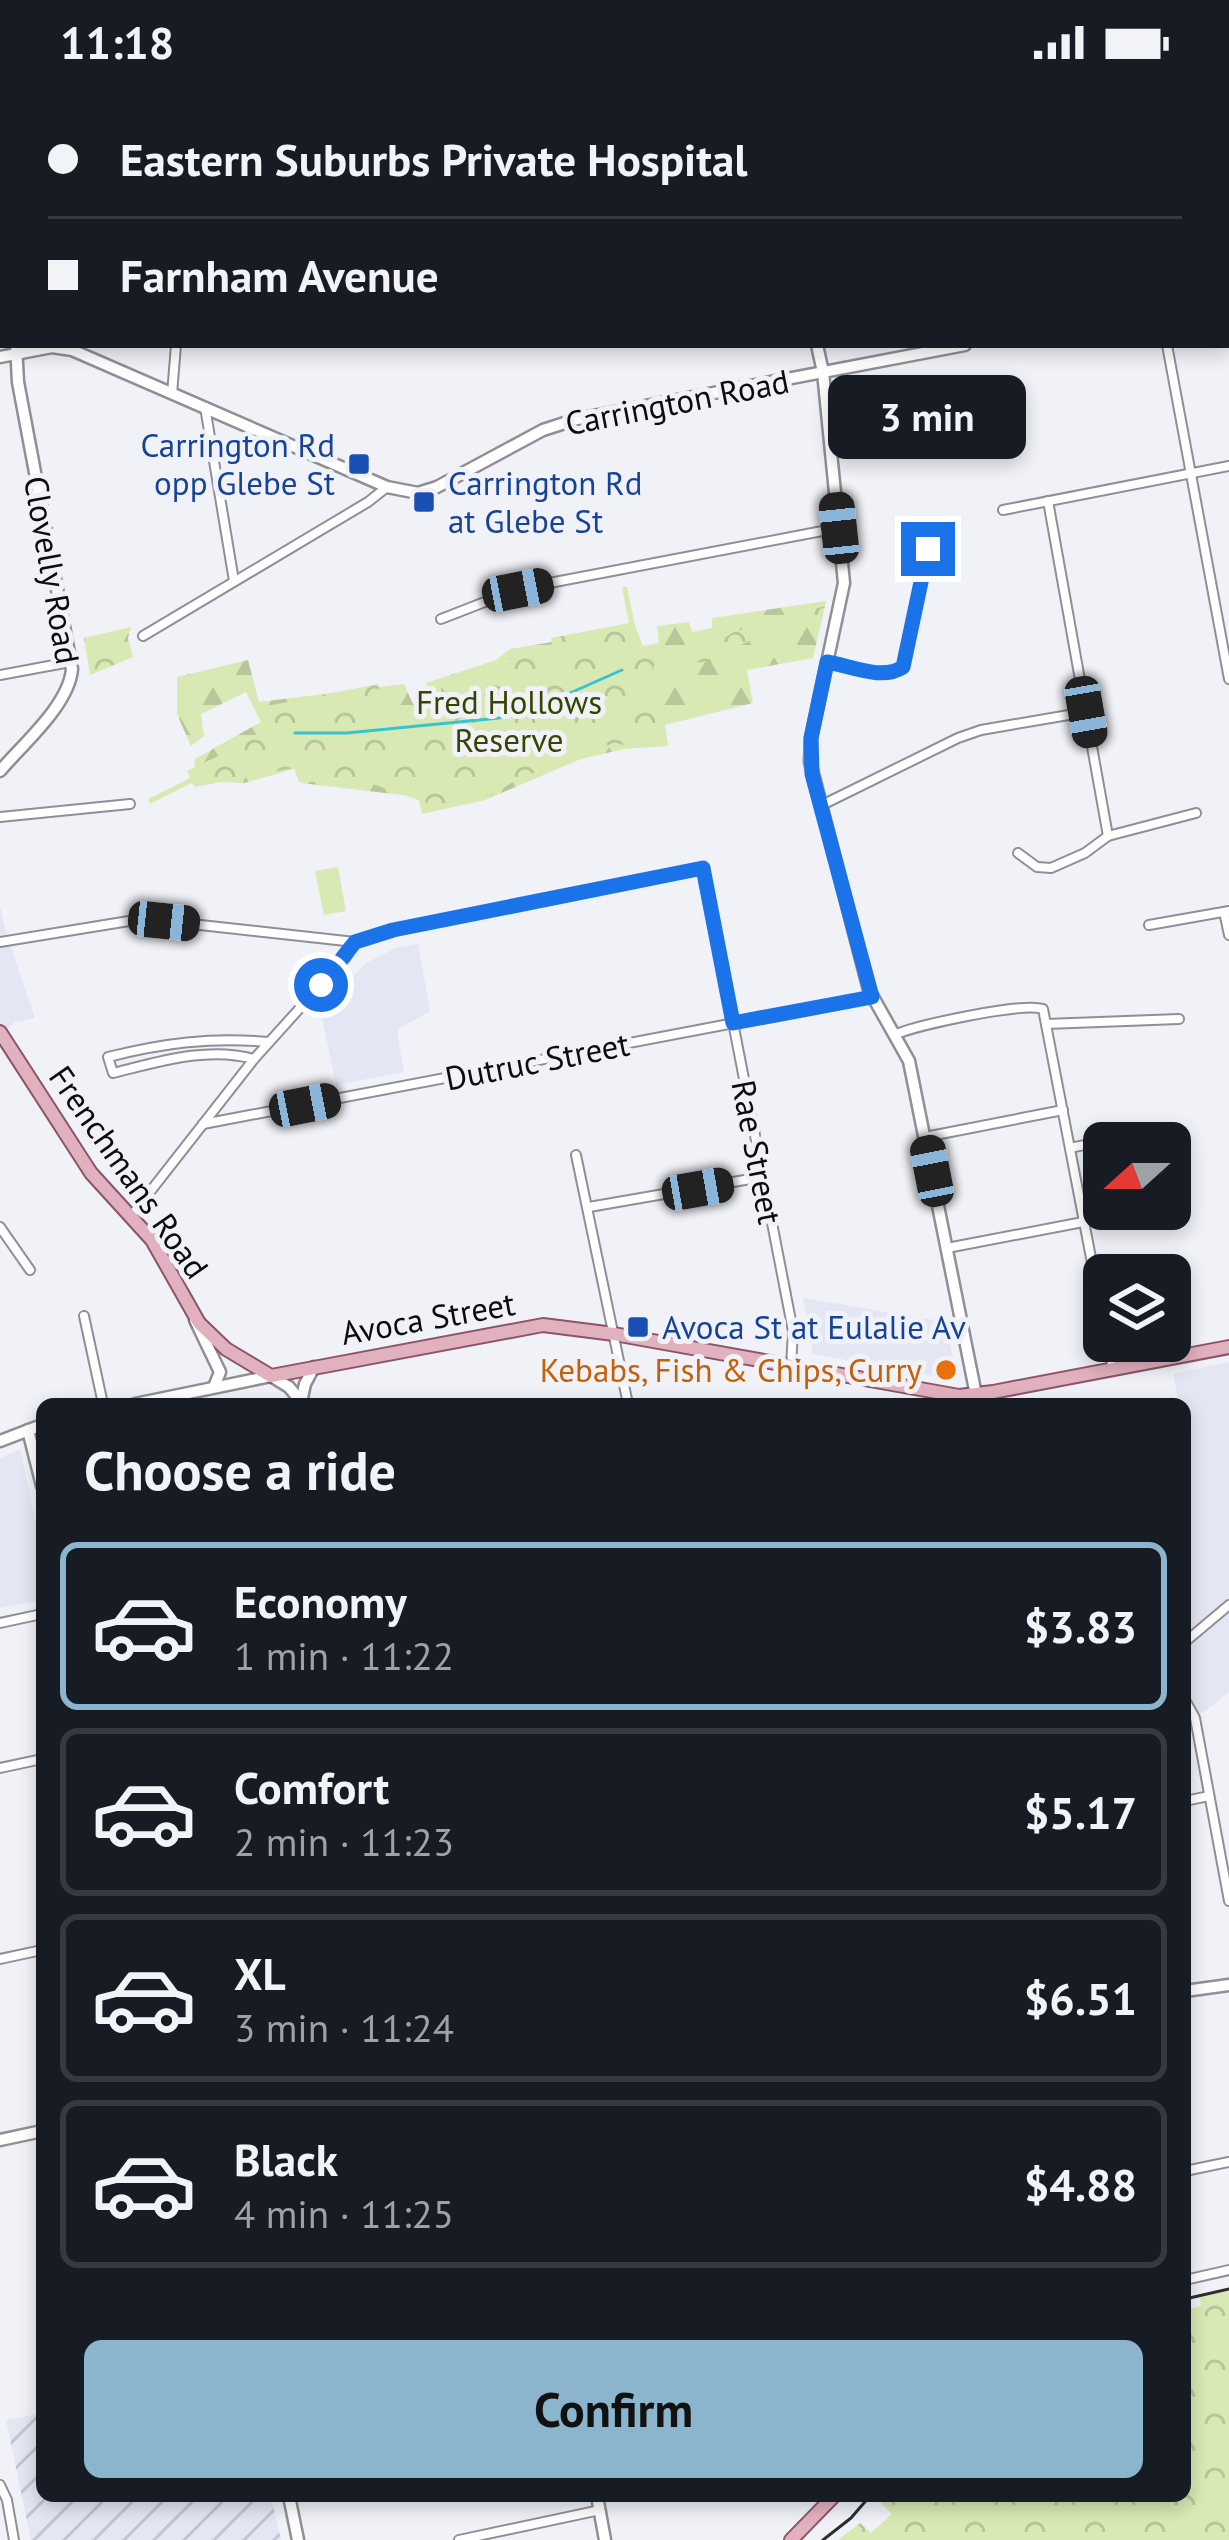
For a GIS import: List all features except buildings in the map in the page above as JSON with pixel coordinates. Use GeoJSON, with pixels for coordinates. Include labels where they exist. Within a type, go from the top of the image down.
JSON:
{"type":"FeatureCollection","features":[{"type":"Feature","properties":{"kind":"main road","name":"Carrington Road"},"geometry":{"type":"LineString","coordinates":[[0,357],[16,350],[47,348]]}},
{"type":"Feature","properties":{"kind":"main road","name":"Carrington Road"},"geometry":{"type":"LineString","coordinates":[[64,348],[409,493],[428,490],[560,423],[948,348]]}},
{"type":"Feature","properties":{"kind":"main road"},"geometry":{"type":"LineString","coordinates":[[818,348],[844,583],[810,749],[812,774],[872,997],[909,1061],[976,1398]]}},
{"type":"Feature","properties":{"kind":"main road","name":"Clovelly Road"},"geometry":{"type":"LineString","coordinates":[[0,771],[66,694],[71,679],[16,350]]}},
{"type":"Feature","properties":{"kind":"main road","name":"Frenchmans Road"},"geometry":{"type":"LineString","coordinates":[[0,1017],[3,1035],[77,1153],[152,1240],[199,1323],[214,1340],[271,1376]]}},
{"type":"Feature","properties":{"kind":"main road"},"geometry":{"type":"LineString","coordinates":[[189,1307],[220,1372],[214,1388]]}},
{"type":"Feature","properties":{"kind":"main road","name":"Avoca Street"},"geometry":{"type":"LineString","coordinates":[[165,1398],[536,1325],[614,1334],[968,1398]]}},
{"type":"Feature","properties":{"kind":"main road","name":"Avoca Street"},"geometry":{"type":"LineString","coordinates":[[985,1398],[1229,1347]]}},
{"type":"Feature","properties":{"kind":"main road"},"geometry":{"type":"LineString","coordinates":[[303,1398],[314,1366]]}},
{"type":"Feature","properties":{"kind":"main road"},"geometry":{"type":"LineString","coordinates":[[271,1376],[298,1398]]}},
{"type":"Feature","properties":{"kind":"main road"},"geometry":{"type":"LineString","coordinates":[[0,1441],[36,1427]]}},
{"type":"Feature","properties":{"kind":"main road"},"geometry":{"type":"LineString","coordinates":[[28,1430],[36,1462]]}},
{"type":"Feature","properties":{"kind":"main road"},"geometry":{"type":"LineString","coordinates":[[1191,1990],[1229,1984]]}},
{"type":"Feature","properties":{"kind":"main road"},"geometry":{"type":"LineString","coordinates":[[0,2140],[36,2132]]}},
{"type":"Feature","properties":{"kind":"main road"},"geometry":{"type":"LineString","coordinates":[[290,2502],[298,2540]]}},
{"type":"Feature","properties":{"kind":"main road"},"geometry":{"type":"LineString","coordinates":[[598,2502],[605,2540]]}},
{"type":"Feature","properties":{"kind":"main road"},"geometry":{"type":"LineString","coordinates":[[791,2540],[828,2502]]}},
{"type":"Feature","properties":{"kind":"street"},"geometry":{"type":"LineString","coordinates":[[172,394],[176,348]]}},
{"type":"Feature","properties":{"kind":"street"},"geometry":{"type":"LineString","coordinates":[[1168,348],[1229,679]]}},
{"type":"Feature","properties":{"kind":"street"},"geometry":{"type":"LineString","coordinates":[[205,407],[235,581]]}},
{"type":"Feature","properties":{"kind":"street"},"geometry":{"type":"LineString","coordinates":[[1004,510],[1229,466]]}},
{"type":"Feature","properties":{"kind":"street"},"geometry":{"type":"LineString","coordinates":[[143,636],[387,487]]}},
{"type":"Feature","properties":{"kind":"street"},"geometry":{"type":"LineString","coordinates":[[1048,501],[1108,836]]}},
{"type":"Feature","properties":{"kind":"street"},"geometry":{"type":"LineString","coordinates":[[441,619],[518,590],[839,528]]}},
{"type":"Feature","properties":{"kind":"street"},"geometry":{"type":"LineString","coordinates":[[827,662],[884,674],[903,667],[928,549]]}},
{"type":"Feature","properties":{"kind":"street"},"geometry":{"type":"LineString","coordinates":[[0,675],[71,662]]}},
{"type":"Feature","properties":{"kind":"street"},"geometry":{"type":"LineString","coordinates":[[820,806],[981,730],[1086,712]]}},
{"type":"Feature","properties":{"kind":"street"},"geometry":{"type":"LineString","coordinates":[[0,817],[130,804]]}},
{"type":"Feature","properties":{"kind":"street"},"geometry":{"type":"LineString","coordinates":[[1018,853],[1036,867],[1051,868],[1108,836],[1196,813]]}},
{"type":"Feature","properties":{"kind":"street","name":"Rae Street"},"geometry":{"type":"LineString","coordinates":[[355,942],[429,922],[703,868],[793,1331],[790,1366]]}},
{"type":"Feature","properties":{"kind":"street"},"geometry":{"type":"LineString","coordinates":[[1149,925],[1227,911],[1229,935]]}},
{"type":"Feature","properties":{"kind":"street"},"geometry":{"type":"LineString","coordinates":[[0,942],[129,921],[355,942],[254,1059],[131,1216]]}},
{"type":"Feature","properties":{"kind":"street","name":"Dutruc Street"},"geometry":{"type":"LineString","coordinates":[[203,1124],[872,997]]}},
{"type":"Feature","properties":{"kind":"street"},"geometry":{"type":"LineString","coordinates":[[894,1035],[1014,1009],[1043,1009],[1083,1222],[947,1247]]}},
{"type":"Feature","properties":{"kind":"street"},"geometry":{"type":"LineString","coordinates":[[1046,1024],[1179,1019]]}},
{"type":"Feature","properties":{"kind":"street"},"geometry":{"type":"LineString","coordinates":[[254,1059],[207,1054],[112,1072],[108,1057],[182,1041],[270,1042]]}},
{"type":"Feature","properties":{"kind":"street"},"geometry":{"type":"LineString","coordinates":[[926,1137],[1063,1110]]}},
{"type":"Feature","properties":{"kind":"street"},"geometry":{"type":"LineString","coordinates":[[1070,1148],[1083,1145]]}},
{"type":"Feature","properties":{"kind":"street"},"geometry":{"type":"LineString","coordinates":[[576,1155],[627,1398]]}},
{"type":"Feature","properties":{"kind":"street"},"geometry":{"type":"LineString","coordinates":[[589,1207],[762,1177]]}},
{"type":"Feature","properties":{"kind":"street"},"geometry":{"type":"LineString","coordinates":[[0,1227],[30,1270]]}},
{"type":"Feature","properties":{"kind":"street"},"geometry":{"type":"LineString","coordinates":[[84,1316],[102,1398]]}},
{"type":"Feature","properties":{"kind":"street"},"geometry":{"type":"LineString","coordinates":[[1111,1362],[1113,1370]]}},
{"type":"Feature","properties":{"kind":"street"},"geometry":{"type":"LineString","coordinates":[[1191,1637],[1229,1605]]}},
{"type":"Feature","properties":{"kind":"street"},"geometry":{"type":"LineString","coordinates":[[0,1623],[36,1615]]}},
{"type":"Feature","properties":{"kind":"street"},"geometry":{"type":"LineString","coordinates":[[1191,1711],[1229,1901]]}},
{"type":"Feature","properties":{"kind":"street"},"geometry":{"type":"LineString","coordinates":[[0,1768],[36,1761]]}},
{"type":"Feature","properties":{"kind":"street"},"geometry":{"type":"LineString","coordinates":[[1191,1800],[1208,1796]]}},
{"type":"Feature","properties":{"kind":"street"},"geometry":{"type":"LineString","coordinates":[[0,1959],[36,1951]]}},
{"type":"Feature","properties":{"kind":"street"},"geometry":{"type":"LineString","coordinates":[[1191,2170],[1229,2162]]}},
{"type":"Feature","properties":{"kind":"street"},"geometry":{"type":"LineString","coordinates":[[1191,2279],[1229,2270]]}},
{"type":"Feature","properties":{"kind":"street"},"geometry":{"type":"LineString","coordinates":[[0,2485],[14,2540]]}},
{"type":"Feature","properties":{"kind":"street"},"geometry":{"type":"LineString","coordinates":[[458,2540],[600,2510]]}},
{"type":"Feature","properties":{"kind":"shaded area"},"geometry":{"type":"Polygon","coordinates":[[[0,906],[35,1018],[15,1022],[0,1038],[0,906]]]}},
{"type":"Feature","properties":{"kind":"shaded area"},"geometry":{"type":"Polygon","coordinates":[[[418,944],[430,1011],[397,1030],[404,1072],[336,1085],[321,1012],[366,963],[396,948],[418,944]]]}},
{"type":"Feature","properties":{"kind":"shaded area"},"geometry":{"type":"Polygon","coordinates":[[[803,1298],[946,1322],[957,1380],[813,1354],[803,1298]]]}},
{"type":"Feature","properties":{"kind":"shaded area"},"geometry":{"type":"Polygon","coordinates":[[[1229,1362],[1229,1692],[1204,1712],[1191,1715],[1191,1398],[1178,1398],[1173,1374],[1229,1362]]]}},
{"type":"Feature","properties":{"kind":"shaded area"},"geometry":{"type":"Polygon","coordinates":[[[20,1449],[36,1524],[36,1601],[0,1608],[0,1458],[20,1449]]]}},
{"type":"Feature","properties":{"kind":"shaded area"},"geometry":{"type":"Polygon","coordinates":[[[36,2414],[36,2502],[272,2502],[281,2540],[31,2540],[6,2420],[36,2414]]]}},
{"type":"Feature","properties":{"kind":"green space","name":"Fred Hollows Reserve"},"geometry":{"type":"Polygon","coordinates":[[[627,587],[642,658],[672,649],[704,650],[734,632],[825,606],[821,624],[787,627],[756,637],[710,662],[653,666],[666,743],[606,745],[518,779],[491,795],[433,805],[367,782],[299,782],[294,768],[195,787],[192,783],[150,804],[148,799],[190,778],[187,771],[266,733],[262,707],[378,684],[388,729],[446,716],[440,683],[552,644],[551,638],[629,623],[622,588],[627,587]]]}},
{"type":"Feature","properties":{"kind":"green space","name":"Fred Hollows Reserve"},"geometry":{"type":"Polygon","coordinates":[[[826,601],[813,658],[747,670],[753,703],[665,725],[668,746],[581,759],[485,800],[422,814],[418,797],[301,783],[297,768],[244,783],[193,781],[195,759],[261,722],[246,692],[201,714],[204,736],[191,746],[177,714],[177,677],[248,660],[259,702],[404,684],[413,704],[430,696],[426,683],[496,660],[510,649],[636,628],[643,646],[659,643],[657,626],[689,622],[692,632],[712,628],[712,618],[826,601]]]}},
{"type":"Feature","properties":{"kind":"green space"},"geometry":{"type":"Polygon","coordinates":[[[131,627],[128,638],[133,657],[90,675],[84,638],[131,627]]]}},
{"type":"Feature","properties":{"kind":"green space"},"geometry":{"type":"Polygon","coordinates":[[[338,867],[346,911],[324,915],[315,871],[338,867]]]}},
{"type":"Feature","properties":{"kind":"green space"},"geometry":{"type":"Polygon","coordinates":[[[1229,2291],[1229,2540],[838,2540],[860,2523],[871,2533],[892,2514],[880,2502],[1191,2502],[1191,2308],[1201,2306],[1200,2297],[1229,2291]]]}},
{"type":"Feature","properties":{"kind":"waterway"},"geometry":{"type":"LineString","coordinates":[[295,733],[347,733],[499,718],[622,670]]}},
{"type":"Feature","properties":{"kind":"tram line"},"geometry":{"type":"LineString","coordinates":[[1191,2298],[1229,2289]]}},
{"type":"Feature","properties":{"kind":"tram line"},"geometry":{"type":"LineString","coordinates":[[823,2540],[865,2502]]}},
{"type":"Feature","properties":{"kind":"place","name":"Carrington Rd opp Glebe St"},"geometry":{"type":"Point","coordinates":[359,464]}},
{"type":"Feature","properties":{"kind":"place","name":"Carrington Rd at Glebe St"},"geometry":{"type":"Point","coordinates":[424,502]}},
{"type":"Feature","properties":{"kind":"place","name":"Avoca St at Eulalie Av"},"geometry":{"type":"Point","coordinates":[638,1327]}},
{"type":"Feature","properties":{"kind":"place","name":"Kebabs, Fish & Chips, Curry"},"geometry":{"type":"Point","coordinates":[946,1370]}},
{"type":"Feature","properties":{"kind":"route"},"geometry":{"type":"LineString","coordinates":[[321,985],[355,942],[393,930],[703,868],[733,1023],[872,997],[812,774],[811,738],[827,662],[884,674],[903,667],[928,549]]}}]}
